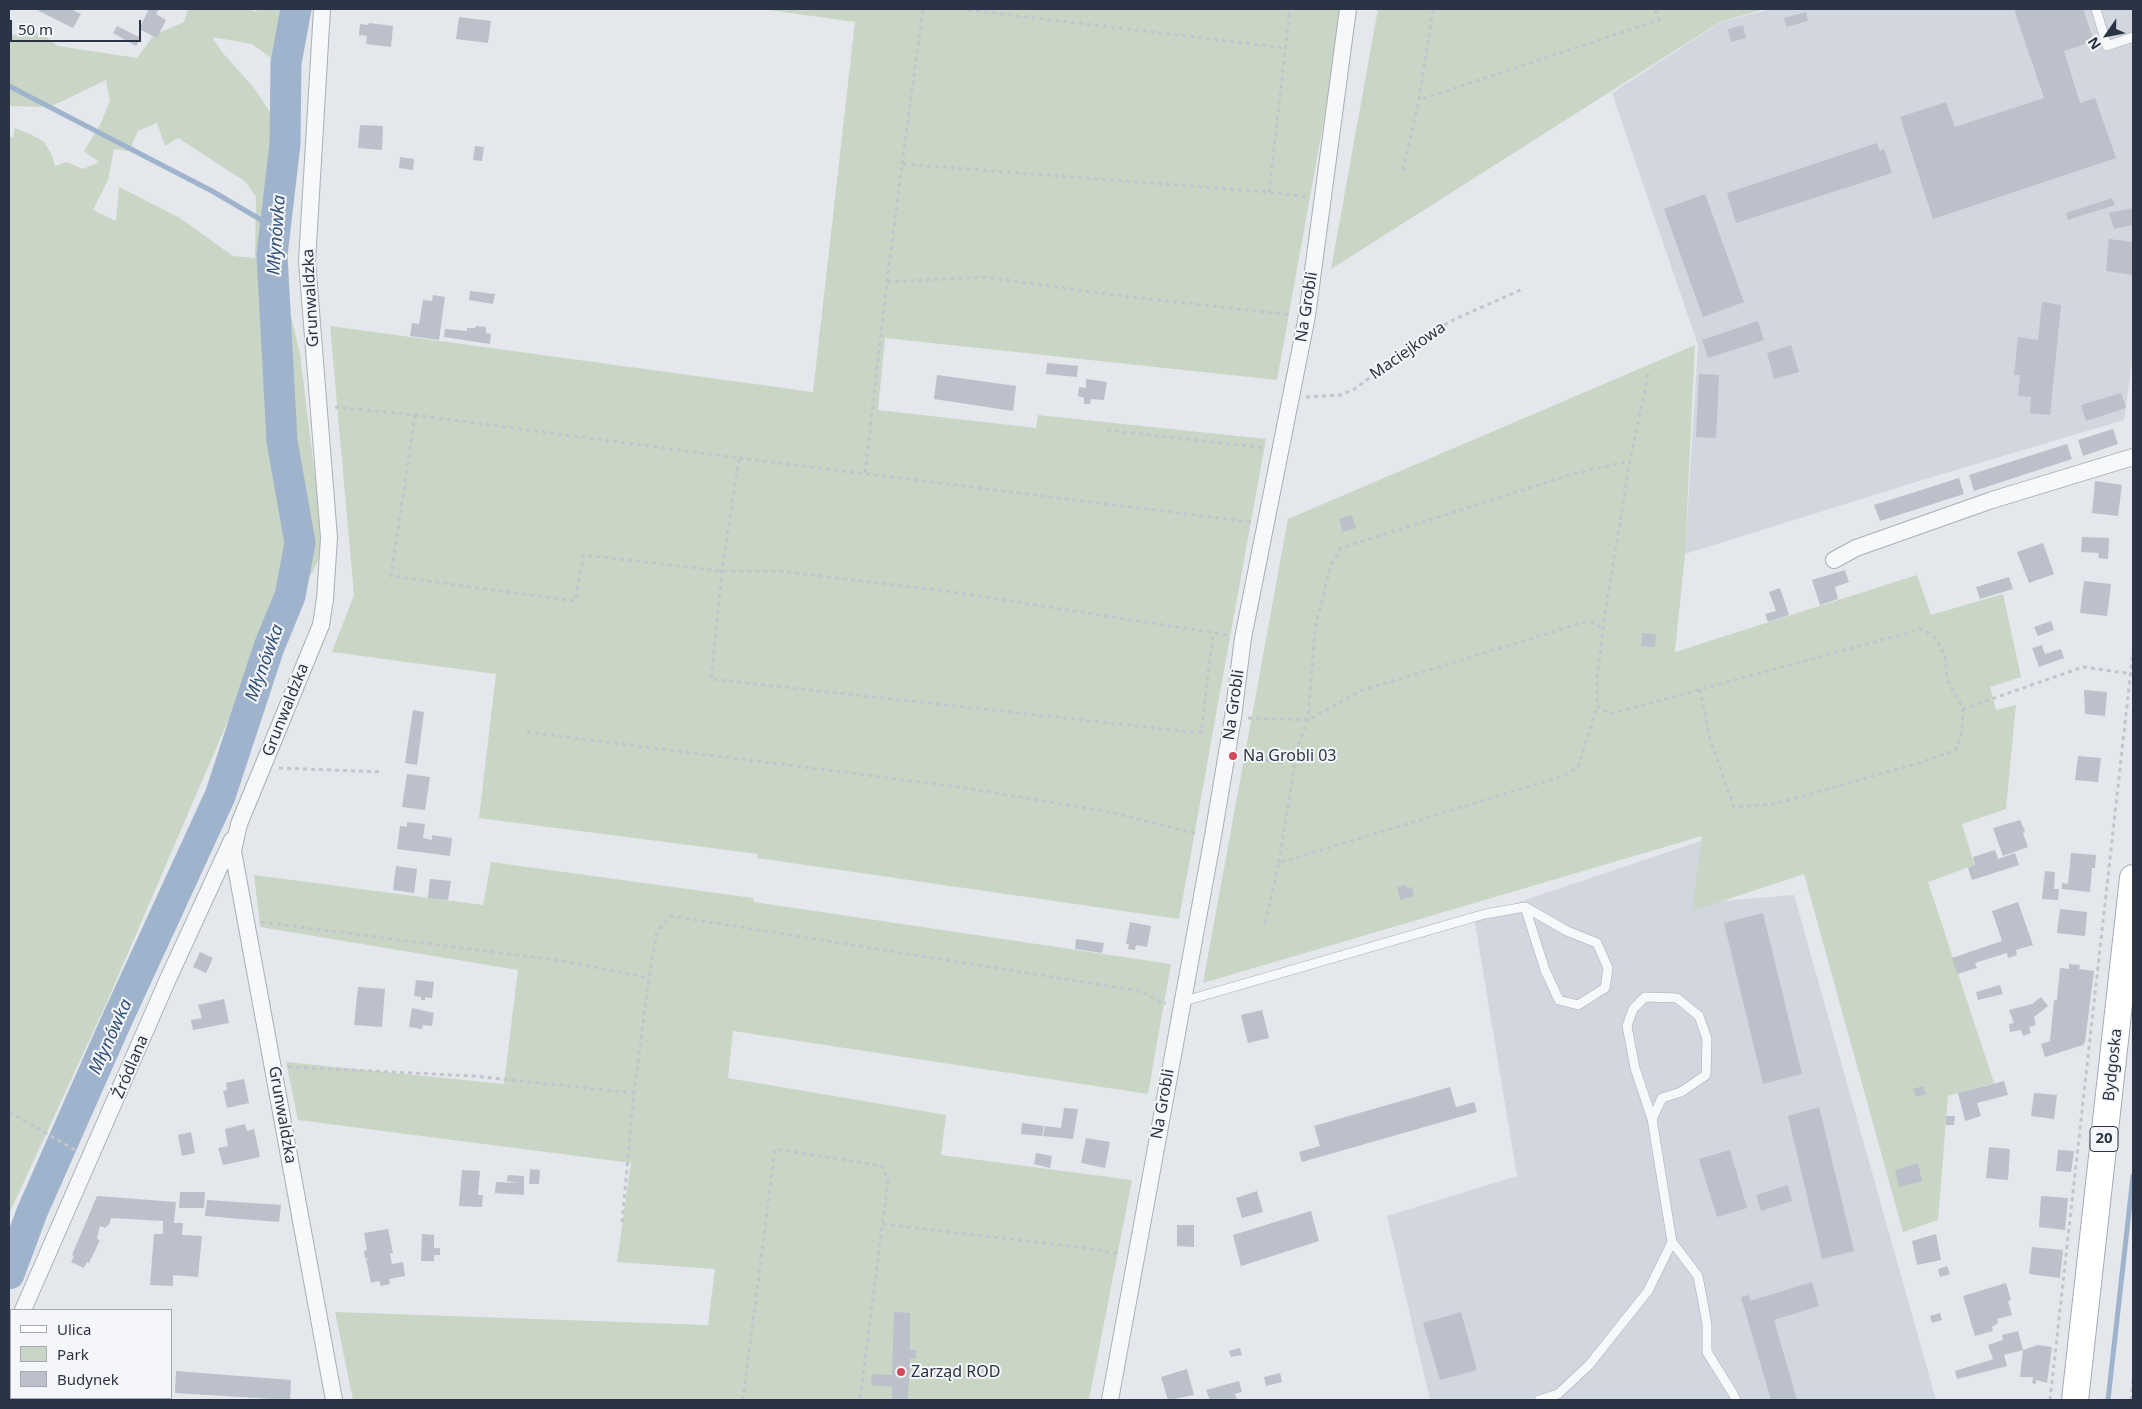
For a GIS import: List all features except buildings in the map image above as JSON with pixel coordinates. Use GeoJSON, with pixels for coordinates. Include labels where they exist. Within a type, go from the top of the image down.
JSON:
{"type":"FeatureCollection","features":[{"type":"Feature","properties":{"kind":"main road","name":"Bydgoska"},"geometry":{"type":"LineString","coordinates":[[2075,1400],[2133,878]]}},
{"type":"Feature","properties":{"kind":"street","name":"Grunwaldzka"},"geometry":{"type":"LineString","coordinates":[[322,9],[307,261],[329,538],[321,625],[239,824],[233,851],[334,1400]]}},
{"type":"Feature","properties":{"kind":"street","name":"Na Grobli"},"geometry":{"type":"LineString","coordinates":[[1110,1400],[1181,1002],[1213,836],[1244,638],[1307,316],[1348,9]]}},
{"type":"Feature","properties":{"kind":"street"},"geometry":{"type":"LineString","coordinates":[[1834,560],[1856,548],[1992,500],[2133,458]]}},
{"type":"Feature","properties":{"kind":"street","name":"Źródlana"},"geometry":{"type":"LineString","coordinates":[[23,1309],[168,979],[239,824]]}},
{"type":"Feature","properties":{"kind":"lane"},"geometry":{"type":"LineString","coordinates":[[2096,9],[2107,46],[2133,37]]}},
{"type":"Feature","properties":{"kind":"lane"},"geometry":{"type":"LineString","coordinates":[[1181,1002],[1485,914],[1525,907],[1567,931],[1596,943],[1608,968],[1604,988],[1578,1005],[1559,1000],[1545,970],[1525,907]]}},
{"type":"Feature","properties":{"kind":"lane"},"geometry":{"type":"LineString","coordinates":[[1652,1119],[1662,1098],[1681,1092],[1706,1075],[1706,1039],[1700,1016],[1677,998],[1645,998],[1633,1009],[1627,1026],[1636,1068],[1652,1119],[1672,1242],[1698,1276],[1707,1324],[1707,1352],[1736,1400]]}},
{"type":"Feature","properties":{"kind":"lane"},"geometry":{"type":"LineString","coordinates":[[1539,1400],[1558,1394],[1589,1365],[1648,1291],[1672,1242]]}},
{"type":"Feature","properties":{"kind":"path"},"geometry":{"type":"LineString","coordinates":[[864,473],[923,9]]}},
{"type":"Feature","properties":{"kind":"path"},"geometry":{"type":"LineString","coordinates":[[960,9],[1286,48]]}},
{"type":"Feature","properties":{"kind":"path"},"geometry":{"type":"LineString","coordinates":[[1269,192],[1290,9]]}},
{"type":"Feature","properties":{"kind":"path"},"geometry":{"type":"LineString","coordinates":[[1404,170],[1419,100],[1433,9]]}},
{"type":"Feature","properties":{"kind":"path"},"geometry":{"type":"LineString","coordinates":[[1419,100],[1659,20],[1655,9]]}},
{"type":"Feature","properties":{"kind":"path"},"geometry":{"type":"LineString","coordinates":[[902,164],[1269,192],[1324,198]]}},
{"type":"Feature","properties":{"kind":"path"},"geometry":{"type":"LineString","coordinates":[[887,282],[985,277],[1106,294],[1307,316]]}},
{"type":"Feature","properties":{"kind":"path","name":"Maciejkowa"},"geometry":{"type":"LineString","coordinates":[[1291,396],[1340,395],[1353,390],[1433,331],[1455,319],[1523,289]]}},
{"type":"Feature","properties":{"kind":"path"},"geometry":{"type":"LineString","coordinates":[[1279,863],[1563,776],[1578,767],[1597,706],[1597,677],[1603,629],[1630,461],[1648,374]]}},
{"type":"Feature","properties":{"kind":"path"},"geometry":{"type":"LineString","coordinates":[[318,406],[416,415],[739,458],[1266,524]]}},
{"type":"Feature","properties":{"kind":"path"},"geometry":{"type":"LineString","coordinates":[[416,415],[391,576],[575,601],[584,555],[722,571],[779,571],[946,591],[1244,638]]}},
{"type":"Feature","properties":{"kind":"path"},"geometry":{"type":"LineString","coordinates":[[1107,430],[1281,450]]}},
{"type":"Feature","properties":{"kind":"path"},"geometry":{"type":"LineString","coordinates":[[739,458],[722,571],[711,679],[1201,733],[1213,633]]}},
{"type":"Feature","properties":{"kind":"path"},"geometry":{"type":"LineString","coordinates":[[1265,923],[1279,863],[1297,748],[1308,720],[1315,628],[1331,565],[1341,548],[1573,474],[1630,461]]}},
{"type":"Feature","properties":{"kind":"path"},"geometry":{"type":"LineString","coordinates":[[1233,717],[1308,720],[1360,691],[1585,622],[1594,623],[1603,629]]}},
{"type":"Feature","properties":{"kind":"path"},"geometry":{"type":"LineString","coordinates":[[1597,706],[1610,714],[1700,689],[1922,629],[1936,638],[1945,656],[1947,679],[1963,709],[1962,732],[1956,750],[1909,766],[1775,804],[1734,807],[1709,736],[1700,689]]}},
{"type":"Feature","properties":{"kind":"path"},"geometry":{"type":"LineString","coordinates":[[2050,1400],[2132,674],[2133,651]]}},
{"type":"Feature","properties":{"kind":"path"},"geometry":{"type":"LineString","coordinates":[[1963,709],[2084,667],[2132,674]]}},
{"type":"Feature","properties":{"kind":"path"},"geometry":{"type":"LineString","coordinates":[[527,732],[960,787],[1109,812],[1213,836]]}},
{"type":"Feature","properties":{"kind":"path"},"geometry":{"type":"LineString","coordinates":[[264,763],[283,769],[383,772]]}},
{"type":"Feature","properties":{"kind":"path"},"geometry":{"type":"LineString","coordinates":[[244,910],[259,922],[563,961],[649,978]]}},
{"type":"Feature","properties":{"kind":"path"},"geometry":{"type":"LineString","coordinates":[[622,1222],[634,1093],[649,978],[657,932],[672,916],[1140,991],[1162,1003],[1181,1002]]}},
{"type":"Feature","properties":{"kind":"path"},"geometry":{"type":"LineString","coordinates":[[271,1056],[286,1067],[473,1076],[634,1093]]}},
{"type":"Feature","properties":{"kind":"path"},"geometry":{"type":"LineString","coordinates":[[9,1112],[71,1148]]}},
{"type":"Feature","properties":{"kind":"path"},"geometry":{"type":"LineString","coordinates":[[743,1400],[775,1149],[883,1167],[888,1180],[860,1400]]}},
{"type":"Feature","properties":{"kind":"path"},"geometry":{"type":"LineString","coordinates":[[883,1224],[1086,1248],[1135,1257]]}},
{"type":"Feature","properties":{"kind":"path"},"geometry":{"type":"LineString","coordinates":[[2131,1400],[2133,1380]]}},
{"type":"Feature","properties":{"kind":"shaded area"},"geometry":{"type":"Polygon","coordinates":[[[1771,9],[2133,9],[2133,355],[2124,420],[1919,481],[1685,554],[1698,345],[1612,93],[1721,22],[1771,9]]]}},
{"type":"Feature","properties":{"kind":"shaded area"},"geometry":{"type":"Polygon","coordinates":[[[1701,841],[1721,901],[1794,895],[1936,1400],[1430,1400],[1387,1216],[1517,1176],[1474,917],[1701,841]]]}},
{"type":"Feature","properties":{"kind":"green space"},"geometry":{"type":"Polygon","coordinates":[[[188,9],[250,9],[256,12],[257,9],[297,9],[298,78],[252,44],[212,37],[222,52],[254,88],[296,151],[281,272],[300,354],[318,501],[321,555],[312,573],[264,637],[106,1004],[9,1214],[9,136],[13,138],[15,128],[32,135],[44,142],[52,155],[55,166],[67,162],[83,169],[99,162],[84,151],[101,123],[110,100],[106,80],[50,107],[9,106],[9,35],[41,33],[58,46],[137,58],[154,35],[184,22],[188,9]],[[157,123],[138,131],[129,151],[114,149],[108,180],[93,210],[116,221],[119,187],[180,218],[233,256],[255,258],[256,197],[246,182],[178,138],[165,146],[157,123]]]}},
{"type":"Feature","properties":{"kind":"green space"},"geometry":{"type":"Polygon","coordinates":[[[762,9],[1344,9],[1277,380],[885,338],[878,410],[1036,428],[1038,415],[1266,439],[1179,919],[757,858],[758,854],[479,818],[496,674],[332,652],[354,595],[330,326],[813,392],[855,22],[762,9]]]}},
{"type":"Feature","properties":{"kind":"green space"},"geometry":{"type":"Polygon","coordinates":[[[1378,9],[1765,9],[1720,22],[1331,269],[1378,9]]]}},
{"type":"Feature","properties":{"kind":"green space"},"geometry":{"type":"Polygon","coordinates":[[[1695,345],[1685,554],[1675,652],[1917,575],[1931,615],[2003,594],[2021,677],[1990,687],[1996,710],[2016,705],[2006,809],[1962,824],[1975,867],[1969,867],[1928,882],[1994,1083],[1948,1096],[1938,1220],[1903,1232],[1804,874],[1692,911],[1702,836],[1203,983],[1288,519],[1695,345]]]}},
{"type":"Feature","properties":{"kind":"green space"},"geometry":{"type":"Polygon","coordinates":[[[491,862],[753,898],[754,902],[1171,964],[1148,1094],[733,1031],[728,1078],[946,1115],[941,1155],[1132,1180],[1089,1400],[353,1400],[335,1312],[708,1325],[715,1269],[617,1262],[631,1163],[298,1120],[286,1062],[504,1084],[518,970],[260,927],[254,875],[483,905],[491,862]]]}},
{"type":"Feature","properties":{"kind":"waterway","name":"Młynówka"},"geometry":{"type":"LineString","coordinates":[[9,1274],[32,1212],[116,1022],[220,796],[269,647],[290,596],[300,543],[282,441],[272,255],[285,144],[286,63],[296,9]]}},
{"type":"Feature","properties":{"kind":"waterway"},"geometry":{"type":"LineString","coordinates":[[9,86],[212,191],[275,228]]}},
{"type":"Feature","properties":{"kind":"waterway"},"geometry":{"type":"LineString","coordinates":[[2108,1400],[2133,1176]]}},
{"type":"Feature","properties":{"kind":"place","name":"Na Grobli 03"},"geometry":{"type":"Point","coordinates":[1233,756]}},
{"type":"Feature","properties":{"kind":"place","name":"Zarząd ROD"},"geometry":{"type":"Point","coordinates":[901,1372]}}]}
